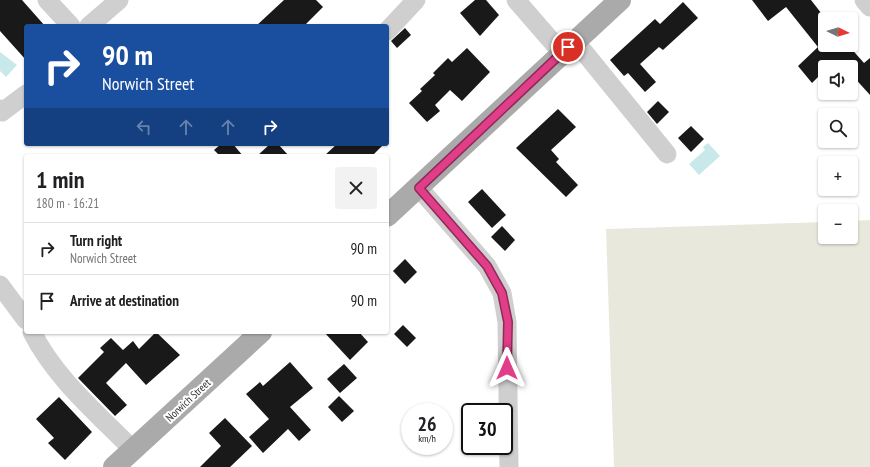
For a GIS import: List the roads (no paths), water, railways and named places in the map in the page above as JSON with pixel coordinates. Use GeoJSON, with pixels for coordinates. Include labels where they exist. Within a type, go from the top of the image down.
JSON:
{"type":"FeatureCollection","features":[{"type":"Feature","properties":{"kind":"main road"},"geometry":{"type":"LineString","coordinates":[[389,214],[620,0]]}},
{"type":"Feature","properties":{"kind":"main road","name":"Norwich Street"},"geometry":{"type":"LineString","coordinates":[[114,467],[259,334]]}},
{"type":"Feature","properties":{"kind":"street"},"geometry":{"type":"LineString","coordinates":[[48,0],[69,24]]}},
{"type":"Feature","properties":{"kind":"street"},"geometry":{"type":"LineString","coordinates":[[91,24],[119,0]]}},
{"type":"Feature","properties":{"kind":"street"},"geometry":{"type":"LineString","coordinates":[[389,29],[416,0]]}},
{"type":"Feature","properties":{"kind":"street"},"geometry":{"type":"LineString","coordinates":[[516,0],[568,47],[667,154]]}},
{"type":"Feature","properties":{"kind":"street"},"geometry":{"type":"LineString","coordinates":[[864,0],[870,7]]}},
{"type":"Feature","properties":{"kind":"street"},"geometry":{"type":"LineString","coordinates":[[1,111],[24,95]]}},
{"type":"Feature","properties":{"kind":"street"},"geometry":{"type":"LineString","coordinates":[[419,188],[487,266],[502,293],[508,322],[509,467]]}},
{"type":"Feature","properties":{"kind":"street"},"geometry":{"type":"LineString","coordinates":[[0,285],[24,317]]}},
{"type":"Feature","properties":{"kind":"street"},"geometry":{"type":"LineString","coordinates":[[33,334],[42,353],[70,385],[133,450]]}},
{"type":"Feature","properties":{"kind":"water"},"geometry":{"type":"Polygon","coordinates":[[[0,52],[17,65],[6,77],[0,71],[0,52]]]}},
{"type":"Feature","properties":{"kind":"water"},"geometry":{"type":"Polygon","coordinates":[[[708,143],[720,156],[699,175],[689,164],[705,150],[703,147],[708,143]]]}}]}
